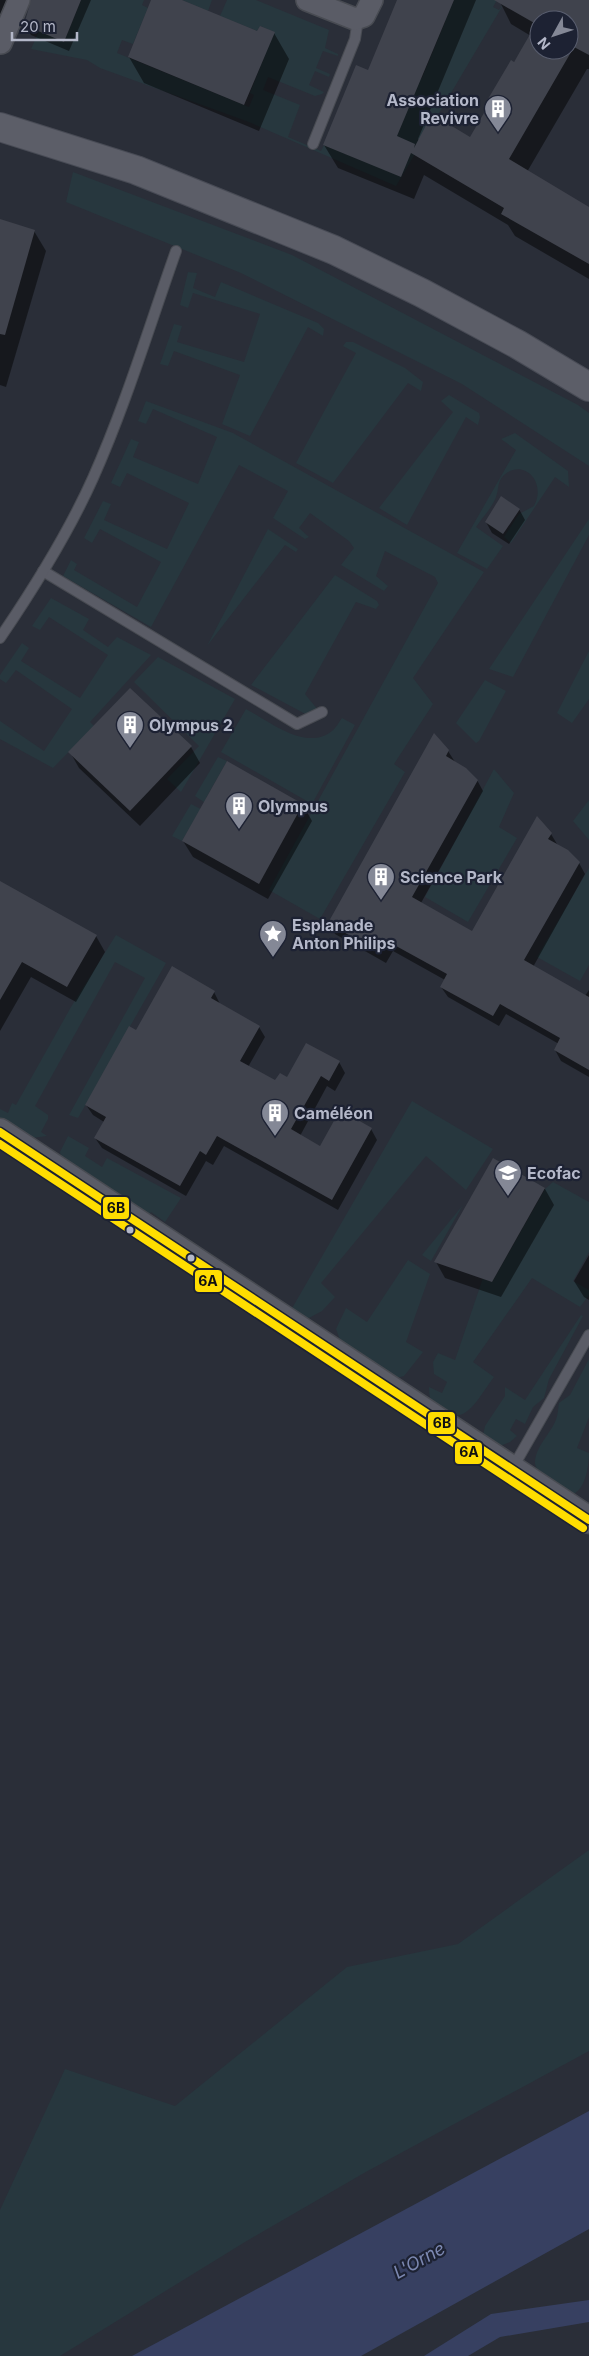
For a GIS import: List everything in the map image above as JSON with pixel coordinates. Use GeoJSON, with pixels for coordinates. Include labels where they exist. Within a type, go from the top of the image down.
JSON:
{"type":"FeatureCollection","features":[{"type":"Feature","properties":{"kind":"main road"},"geometry":{"type":"LineString","coordinates":[[0,126],[136,170],[334,250],[491,330],[589,387]]}},
{"type":"Feature","properties":{"kind":"street"},"geometry":{"type":"LineString","coordinates":[[1,42],[19,0]]}},
{"type":"Feature","properties":{"kind":"street"},"geometry":{"type":"LineString","coordinates":[[307,0],[351,18],[358,19],[366,12],[372,0]]}},
{"type":"Feature","properties":{"kind":"street"},"geometry":{"type":"LineString","coordinates":[[0,1132],[589,1520]]}},
{"type":"Feature","properties":{"kind":"lane"},"geometry":{"type":"LineString","coordinates":[[313,144],[355,39],[358,19]]}},
{"type":"Feature","properties":{"kind":"lane"},"geometry":{"type":"LineString","coordinates":[[0,638],[43,571],[92,480],[118,420],[176,251]]}},
{"type":"Feature","properties":{"kind":"lane"},"geometry":{"type":"LineString","coordinates":[[43,571],[297,724],[322,712]]}},
{"type":"Feature","properties":{"kind":"lane"},"geometry":{"type":"LineString","coordinates":[[512,1469],[589,1334]]}},
{"type":"Feature","properties":{"kind":"shaded area"},"geometry":{"type":"Polygon","coordinates":[[[81,0],[144,0],[142,5],[148,8],[133,44],[122,40],[117,53],[249,107],[254,95],[250,93],[274,32],[260,26],[257,31],[220,16],[227,0],[256,0],[329,30],[325,48],[338,54],[338,56],[323,51],[316,68],[330,74],[329,77],[315,71],[309,85],[324,92],[322,94],[315,96],[268,77],[263,90],[300,105],[288,137],[321,151],[324,145],[368,163],[410,74],[422,78],[445,22],[441,0],[452,5],[454,0],[497,0],[493,7],[499,10],[506,0],[396,186],[249,122],[100,68],[87,60],[31,49],[39,31],[64,42],[81,0]]]}},
{"type":"Feature","properties":{"kind":"shaded area"},"geometry":{"type":"Polygon","coordinates":[[[182,0],[212,0],[208,11],[182,0]]]}},
{"type":"Feature","properties":{"kind":"shaded area"},"geometry":{"type":"Polygon","coordinates":[[[73,172],[292,255],[578,405],[589,413],[589,466],[462,384],[241,273],[66,202],[73,172]]]}},
{"type":"Feature","properties":{"kind":"shaded area"},"geometry":{"type":"Polygon","coordinates":[[[188,272],[197,273],[193,288],[215,297],[221,282],[318,323],[324,329],[323,336],[308,327],[250,436],[222,424],[240,375],[174,351],[168,366],[160,364],[174,324],[182,326],[177,342],[244,362],[260,314],[193,293],[188,308],[180,305],[188,272]]]}},
{"type":"Feature","properties":{"kind":"shaded area"},"geometry":{"type":"Polygon","coordinates":[[[346,342],[353,342],[405,368],[423,382],[421,391],[408,383],[333,483],[296,463],[356,353],[343,346],[346,342]]]}},
{"type":"Feature","properties":{"kind":"shaded area"},"geometry":{"type":"Polygon","coordinates":[[[449,395],[479,413],[478,425],[466,417],[407,525],[379,508],[453,412],[441,401],[449,395]]]}},
{"type":"Feature","properties":{"kind":"shaded area"},"geometry":{"type":"Polygon","coordinates":[[[146,401],[233,433],[484,572],[413,678],[433,704],[394,764],[405,772],[320,919],[269,890],[438,583],[435,577],[385,551],[376,576],[388,586],[384,591],[341,565],[354,548],[349,541],[310,513],[299,528],[309,537],[305,539],[273,518],[288,491],[239,465],[151,627],[63,576],[71,560],[77,564],[74,570],[137,607],[161,562],[100,529],[92,543],[84,538],[103,501],[111,504],[104,520],[167,549],[189,503],[127,473],[120,487],[111,483],[131,439],[139,442],[133,457],[198,484],[217,437],[153,409],[146,424],[138,421],[146,401]]]}},
{"type":"Feature","properties":{"kind":"shaded area"},"geometry":{"type":"Polygon","coordinates":[[[515,433],[568,471],[569,487],[555,477],[511,543],[504,537],[519,514],[534,506],[537,488],[531,475],[525,471],[519,469],[511,470],[504,475],[500,480],[494,501],[476,527],[503,546],[487,569],[457,553],[516,450],[501,439],[515,433]]]}},
{"type":"Feature","properties":{"kind":"shaded area"},"geometry":{"type":"Polygon","coordinates":[[[589,519],[589,535],[513,677],[489,669],[589,519]]]}},
{"type":"Feature","properties":{"kind":"shaded area"},"geometry":{"type":"Polygon","coordinates":[[[268,529],[298,549],[296,552],[285,545],[207,646],[268,529]]]}},
{"type":"Feature","properties":{"kind":"shaded area"},"geometry":{"type":"Polygon","coordinates":[[[335,575],[377,601],[379,605],[376,609],[356,602],[305,694],[318,710],[313,718],[251,685],[335,575]]]}},
{"type":"Feature","properties":{"kind":"shaded area"},"geometry":{"type":"Polygon","coordinates":[[[51,598],[89,619],[83,630],[108,647],[117,637],[151,655],[90,722],[94,726],[53,768],[0,739],[0,721],[44,751],[72,709],[16,670],[6,683],[0,679],[0,675],[22,643],[29,648],[21,661],[80,698],[108,655],[49,617],[40,630],[32,626],[51,598]]]}},
{"type":"Feature","properties":{"kind":"shaded area"},"geometry":{"type":"Polygon","coordinates":[[[589,651],[589,699],[572,723],[557,713],[589,651]]]}},
{"type":"Feature","properties":{"kind":"shaded area"},"geometry":{"type":"Polygon","coordinates":[[[158,657],[235,699],[181,792],[167,779],[199,746],[134,682],[158,657]]]}},
{"type":"Feature","properties":{"kind":"shaded area"},"geometry":{"type":"Polygon","coordinates":[[[485,680],[506,691],[479,741],[476,743],[456,723],[485,680]]]}},
{"type":"Feature","properties":{"kind":"shaded area"},"geometry":{"type":"Polygon","coordinates":[[[246,709],[276,727],[299,736],[311,738],[322,737],[332,731],[342,718],[355,725],[312,804],[221,752],[246,709]]]}},
{"type":"Feature","properties":{"kind":"shaded area"},"geometry":{"type":"Polygon","coordinates":[[[218,757],[227,761],[206,798],[217,811],[195,796],[218,757]]]}},
{"type":"Feature","properties":{"kind":"shaded area"},"geometry":{"type":"Polygon","coordinates":[[[494,769],[514,793],[499,827],[517,838],[468,922],[425,897],[494,769]]]}},
{"type":"Feature","properties":{"kind":"shaded area"},"geometry":{"type":"Polygon","coordinates":[[[589,800],[589,840],[573,821],[589,800]]]}},
{"type":"Feature","properties":{"kind":"shaded area"},"geometry":{"type":"Polygon","coordinates":[[[191,804],[214,816],[199,812],[182,841],[172,836],[191,804]]]}},
{"type":"Feature","properties":{"kind":"shaded area"},"geometry":{"type":"Polygon","coordinates":[[[589,868],[589,965],[580,981],[537,957],[589,868]]]}},
{"type":"Feature","properties":{"kind":"shaded area"},"geometry":{"type":"Polygon","coordinates":[[[116,935],[166,963],[78,1118],[69,1115],[145,978],[115,962],[35,1106],[48,1115],[48,1119],[41,1132],[47,1136],[32,1138],[0,1119],[0,1109],[8,1113],[12,1103],[16,1105],[71,1007],[116,935]]]}},
{"type":"Feature","properties":{"kind":"shaded area"},"geometry":{"type":"Polygon","coordinates":[[[412,1101],[493,1149],[466,1190],[426,1156],[321,1283],[335,1297],[322,1311],[307,1319],[291,1310],[412,1101]]]}},
{"type":"Feature","properties":{"kind":"shaded area"},"geometry":{"type":"Polygon","coordinates":[[[68,1136],[89,1148],[85,1156],[102,1167],[107,1158],[181,1198],[165,1222],[151,1212],[146,1218],[62,1161],[60,1152],[68,1136]]]}},
{"type":"Feature","properties":{"kind":"shaded area"},"geometry":{"type":"Polygon","coordinates":[[[553,1182],[589,1202],[589,1252],[573,1281],[589,1290],[589,1295],[580,1307],[532,1278],[473,1362],[494,1377],[471,1408],[457,1416],[449,1415],[437,1408],[430,1398],[429,1387],[442,1393],[447,1382],[434,1374],[433,1362],[438,1353],[455,1360],[483,1278],[492,1282],[545,1189],[553,1182]]]}},
{"type":"Feature","properties":{"kind":"shaded area"},"geometry":{"type":"Polygon","coordinates":[[[463,1205],[431,1261],[422,1255],[463,1205]]]}},
{"type":"Feature","properties":{"kind":"shaded area"},"geometry":{"type":"Polygon","coordinates":[[[408,1260],[430,1274],[406,1342],[423,1352],[404,1376],[396,1378],[342,1345],[336,1329],[346,1308],[367,1322],[408,1260]]]}},
{"type":"Feature","properties":{"kind":"shaded area"},"geometry":{"type":"Polygon","coordinates":[[[581,1315],[583,1316],[549,1379],[544,1398],[533,1407],[525,1424],[516,1419],[510,1430],[517,1436],[510,1442],[500,1446],[483,1435],[485,1426],[505,1396],[505,1387],[525,1400],[581,1315]]]}},
{"type":"Feature","properties":{"kind":"shaded area"},"geometry":{"type":"Polygon","coordinates":[[[589,1359],[589,1417],[577,1448],[589,1453],[588,1463],[582,1486],[575,1493],[570,1494],[558,1489],[545,1479],[535,1463],[537,1452],[556,1420],[559,1403],[570,1395],[589,1359]]]}},
{"type":"Feature","properties":{"kind":"shaded area"},"geometry":{"type":"Polygon","coordinates":[[[589,1850],[589,2051],[364,2173],[245,2242],[60,2356],[0,2356],[0,2210],[65,2069],[175,2106],[347,1967],[458,1944],[589,1850]]]}},
{"type":"Feature","properties":{"kind":"water","name":"L'Orne"},"geometry":{"type":"Polygon","coordinates":[[[589,2111],[589,2229],[361,2356],[132,2356],[589,2111]]]}},
{"type":"Feature","properties":{"kind":"water"},"geometry":{"type":"Polygon","coordinates":[[[589,2300],[589,2322],[500,2337],[468,2356],[424,2356],[491,2314],[589,2300]]]}},
{"type":"Feature","properties":{"kind":"building"},"geometry":{"type":"Polygon","coordinates":[[[31,0],[81,0],[64,42],[24,25],[31,0]]]}},
{"type":"Feature","properties":{"kind":"building"},"geometry":{"type":"Polygon","coordinates":[[[151,0],[182,0],[257,31],[260,26],[275,32],[244,105],[128,57],[151,0]]]}},
{"type":"Feature","properties":{"kind":"building"},"geometry":{"type":"Polygon","coordinates":[[[397,0],[454,0],[397,136],[415,144],[414,148],[432,114],[470,137],[488,106],[485,104],[511,60],[514,62],[529,36],[529,60],[566,60],[509,159],[589,207],[589,264],[501,214],[504,208],[411,153],[401,177],[323,145],[356,65],[368,70],[397,0]]]}},
{"type":"Feature","properties":{"kind":"building"},"geometry":{"type":"Polygon","coordinates":[[[494,0],[589,0],[589,55],[579,50],[579,10],[529,10],[529,20],[494,0]]]}},
{"type":"Feature","properties":{"kind":"building"},"geometry":{"type":"Polygon","coordinates":[[[0,219],[35,230],[5,335],[0,334],[0,219]]]}},
{"type":"Feature","properties":{"kind":"building"},"geometry":{"type":"Polygon","coordinates":[[[501,496],[520,509],[503,534],[485,522],[501,496]]]}},
{"type":"Feature","properties":{"kind":"building","name":"Olympus 2"},"geometry":{"type":"Polygon","coordinates":[[[130,688],[192,746],[130,811],[68,752],[130,688]]]}},
{"type":"Feature","properties":{"kind":"building","name":"Science Park"},"geometry":{"type":"Polygon","coordinates":[[[434,733],[449,750],[446,756],[466,768],[478,780],[412,897],[472,931],[537,816],[552,833],[548,839],[568,850],[580,862],[524,960],[589,997],[589,1070],[554,1050],[560,1038],[500,1004],[493,1016],[440,987],[447,974],[387,941],[380,953],[328,923],[434,733]]]}},
{"type":"Feature","properties":{"kind":"building","name":"Olympus"},"geometry":{"type":"Polygon","coordinates":[[[227,761],[303,804],[259,884],[182,841],[227,761]]]}},
{"type":"Feature","properties":{"kind":"building"},"geometry":{"type":"Polygon","coordinates":[[[0,881],[97,935],[67,987],[22,962],[0,1000],[0,881]]]}},
{"type":"Feature","properties":{"kind":"building"},"geometry":{"type":"Polygon","coordinates":[[[172,966],[215,991],[211,998],[260,1026],[240,1061],[275,1080],[280,1073],[287,1077],[306,1043],[340,1061],[329,1081],[321,1076],[291,1129],[320,1146],[340,1110],[372,1128],[332,1200],[217,1136],[206,1155],[200,1151],[180,1186],[94,1138],[106,1117],[85,1105],[129,1026],[136,1030],[172,966]]]}},
{"type":"Feature","properties":{"kind":"building"},"geometry":{"type":"Polygon","coordinates":[[[493,1158],[545,1188],[492,1282],[434,1262],[493,1158]]]}},
{"type":"Feature","properties":{"kind":"transit line","name":"6B"},"geometry":{"type":"LineString","coordinates":[[0,1132],[589,1520]]}},
{"type":"Feature","properties":{"kind":"transit line","name":"6A"},"geometry":{"type":"LineString","coordinates":[[0,1144],[583,1528]]}},
{"type":"Feature","properties":{"kind":"place","name":"Association Revivre"},"geometry":{"type":"Point","coordinates":[498,133]}},
{"type":"Feature","properties":{"kind":"place","name":"Olympus 2"},"geometry":{"type":"Point","coordinates":[130,749]}},
{"type":"Feature","properties":{"kind":"place","name":"Olympus"},"geometry":{"type":"Point","coordinates":[239,830]}},
{"type":"Feature","properties":{"kind":"place","name":"Science Park"},"geometry":{"type":"Point","coordinates":[381,901]}},
{"type":"Feature","properties":{"kind":"place","name":"Esplanade Anton Philips"},"geometry":{"type":"Point","coordinates":[273,958]}},
{"type":"Feature","properties":{"kind":"place","name":"Caméléon"},"geometry":{"type":"Point","coordinates":[275,1137]}},
{"type":"Feature","properties":{"kind":"place","name":"Ecofac"},"geometry":{"type":"Point","coordinates":[508,1197]}}]}
